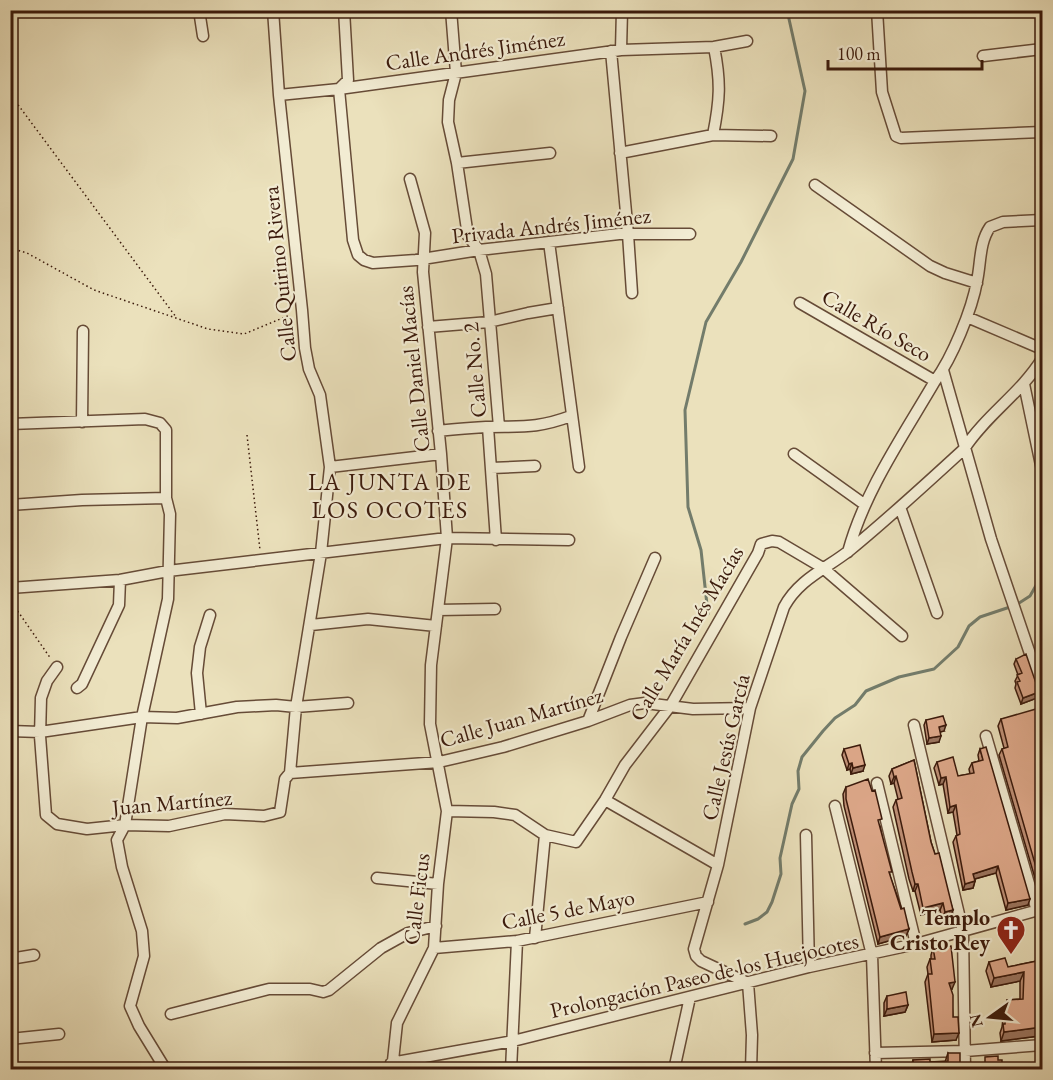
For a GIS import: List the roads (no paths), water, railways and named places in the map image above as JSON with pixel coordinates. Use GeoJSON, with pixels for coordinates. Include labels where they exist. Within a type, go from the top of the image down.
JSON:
{"type":"FeatureCollection","features":[{"type":"Feature","properties":{"kind":"street"},"geometry":{"type":"LineString","coordinates":[[199,10],[203,36]]}},
{"type":"Feature","properties":{"kind":"street","name":"Calle Quirino Rivera"},"geometry":{"type":"LineString","coordinates":[[273,10],[304,348],[309,369],[320,395],[330,467],[311,625],[296,707],[290,774]]}},
{"type":"Feature","properties":{"kind":"street","name":"Calle Daniel Macías"},"geometry":{"type":"LineString","coordinates":[[344,10],[349,70],[348,80],[339,89],[353,240],[358,255],[364,260],[373,263],[420,259],[423,272],[447,538],[431,665],[430,724],[439,762]]}},
{"type":"Feature","properties":{"kind":"street"},"geometry":{"type":"LineString","coordinates":[[451,10],[456,73],[449,100],[448,122],[468,236],[479,250]]}},
{"type":"Feature","properties":{"kind":"street"},"geometry":{"type":"LineString","coordinates":[[622,10],[616,50],[620,153],[632,293]]}},
{"type":"Feature","properties":{"kind":"street"},"geometry":{"type":"LineString","coordinates":[[877,10],[882,92],[896,136],[901,138],[1042,132]]}},
{"type":"Feature","properties":{"kind":"street","name":"Calle Andrés Jiménez"},"geometry":{"type":"LineString","coordinates":[[279,94],[339,89],[616,50],[714,47],[747,41]]}},
{"type":"Feature","properties":{"kind":"street"},"geometry":{"type":"LineString","coordinates":[[713,135],[720,104],[720,78],[714,47]]}},
{"type":"Feature","properties":{"kind":"street"},"geometry":{"type":"LineString","coordinates":[[983,56],[1042,49]]}},
{"type":"Feature","properties":{"kind":"street"},"geometry":{"type":"LineString","coordinates":[[620,153],[713,135],[771,136]]}},
{"type":"Feature","properties":{"kind":"street"},"geometry":{"type":"LineString","coordinates":[[457,163],[550,153]]}},
{"type":"Feature","properties":{"kind":"street"},"geometry":{"type":"LineString","coordinates":[[410,179],[425,233],[420,259]]}},
{"type":"Feature","properties":{"kind":"street"},"geometry":{"type":"LineString","coordinates":[[815,185],[930,266],[977,283]]}},
{"type":"Feature","properties":{"kind":"street"},"geometry":{"type":"LineString","coordinates":[[848,552],[864,504],[934,381],[943,370],[967,317],[977,283],[983,237],[990,227],[1003,222],[1042,220]]}},
{"type":"Feature","properties":{"kind":"street","name":"Privada Andrés Jiménez"},"geometry":{"type":"LineString","coordinates":[[420,259],[479,250],[628,234],[690,234]]}},
{"type":"Feature","properties":{"kind":"street"},"geometry":{"type":"LineString","coordinates":[[549,242],[579,467]]}},
{"type":"Feature","properties":{"kind":"street","name":"Calle No. 2"},"geometry":{"type":"LineString","coordinates":[[438,430],[494,427],[486,274],[479,250]]}},
{"type":"Feature","properties":{"kind":"street","name":"Calle Río Seco"},"geometry":{"type":"LineString","coordinates":[[800,303],[934,381]]}},
{"type":"Feature","properties":{"kind":"street"},"geometry":{"type":"LineString","coordinates":[[429,327],[489,322],[558,308]]}},
{"type":"Feature","properties":{"kind":"street"},"geometry":{"type":"LineString","coordinates":[[967,317],[1042,349]]}},
{"type":"Feature","properties":{"kind":"street"},"geometry":{"type":"LineString","coordinates":[[82,422],[83,332]]}},
{"type":"Feature","properties":{"kind":"street","name":"Calle Jesús García"},"geometry":{"type":"LineString","coordinates":[[748,983],[701,961],[694,949],[718,865],[750,708],[784,607],[789,597],[804,581],[848,552],[964,449],[976,431],[1040,365]]}},
{"type":"Feature","properties":{"kind":"street"},"geometry":{"type":"LineString","coordinates":[[943,370],[991,539],[1042,689]]}},
{"type":"Feature","properties":{"kind":"street"},"geometry":{"type":"LineString","coordinates":[[1024,384],[1042,470]]}},
{"type":"Feature","properties":{"kind":"street"},"geometry":{"type":"LineString","coordinates":[[496,540],[491,468],[494,427],[526,428],[551,424],[571,416]]}},
{"type":"Feature","properties":{"kind":"street"},"geometry":{"type":"LineString","coordinates":[[10,424],[145,419],[160,423],[166,430],[166,498],[170,514],[167,606],[142,717],[125,825],[117,840],[122,867],[142,931],[144,956],[130,1006],[139,1026],[166,1070]]}},
{"type":"Feature","properties":{"kind":"street"},"geometry":{"type":"LineString","coordinates":[[330,467],[441,454]]}},
{"type":"Feature","properties":{"kind":"street"},"geometry":{"type":"LineString","coordinates":[[794,454],[864,504]]}},
{"type":"Feature","properties":{"kind":"street"},"geometry":{"type":"LineString","coordinates":[[491,468],[535,466]]}},
{"type":"Feature","properties":{"kind":"street"},"geometry":{"type":"LineString","coordinates":[[10,505],[166,498]]}},
{"type":"Feature","properties":{"kind":"street"},"geometry":{"type":"LineString","coordinates":[[900,507],[937,613]]}},
{"type":"Feature","properties":{"kind":"street"},"geometry":{"type":"LineString","coordinates":[[10,588],[120,580],[168,571],[447,538],[569,540]]}},
{"type":"Feature","properties":{"kind":"street","name":"Calle María Inés Macías"},"geometry":{"type":"LineString","coordinates":[[545,835],[576,842],[605,800],[625,765],[671,705],[761,544],[779,542],[823,568]]}},
{"type":"Feature","properties":{"kind":"street"},"geometry":{"type":"LineString","coordinates":[[588,721],[655,558]]}},
{"type":"Feature","properties":{"kind":"street"},"geometry":{"type":"LineString","coordinates":[[823,568],[902,636]]}},
{"type":"Feature","properties":{"kind":"street"},"geometry":{"type":"LineString","coordinates":[[77,688],[82,684],[119,605],[120,580]]}},
{"type":"Feature","properties":{"kind":"street"},"geometry":{"type":"LineString","coordinates":[[438,610],[495,609]]}},
{"type":"Feature","properties":{"kind":"street"},"geometry":{"type":"LineString","coordinates":[[201,714],[197,673],[200,647],[210,615]]}},
{"type":"Feature","properties":{"kind":"street"},"geometry":{"type":"LineString","coordinates":[[311,625],[368,618],[436,626]]}},
{"type":"Feature","properties":{"kind":"street"},"geometry":{"type":"LineString","coordinates":[[40,732],[41,698],[47,681],[57,667]]}},
{"type":"Feature","properties":{"kind":"street"},"geometry":{"type":"LineString","coordinates":[[10,731],[40,732],[142,717],[177,718],[237,707],[276,705],[296,707],[348,703]]}},
{"type":"Feature","properties":{"kind":"street","name":"Calle Juan Martínez"},"geometry":{"type":"LineString","coordinates":[[290,774],[439,762],[503,747],[588,721],[630,705],[645,703],[671,705]]}},
{"type":"Feature","properties":{"kind":"street"},"geometry":{"type":"LineString","coordinates":[[671,705],[693,708],[750,708]]}},
{"type":"Feature","properties":{"kind":"street"},"geometry":{"type":"LineString","coordinates":[[914,725],[963,931],[965,1070]]}},
{"type":"Feature","properties":{"kind":"street","name":"Juan Martínez"},"geometry":{"type":"LineString","coordinates":[[40,732],[46,814],[57,824],[87,829],[125,825],[169,826],[225,814],[264,816],[280,812],[285,779],[290,774]]}},
{"type":"Feature","properties":{"kind":"street"},"geometry":{"type":"LineString","coordinates":[[986,736],[1040,910]]}},
{"type":"Feature","properties":{"kind":"street","name":"Calle Ficus"},"geometry":{"type":"LineString","coordinates":[[391,1066],[397,1023],[434,948],[438,884],[447,811],[439,762]]}},
{"type":"Feature","properties":{"kind":"street"},"geometry":{"type":"LineString","coordinates":[[877,783],[916,944]]}},
{"type":"Feature","properties":{"kind":"street"},"geometry":{"type":"LineString","coordinates":[[605,800],[718,865]]}},
{"type":"Feature","properties":{"kind":"street"},"geometry":{"type":"LineString","coordinates":[[835,806],[872,955],[876,1070]]}},
{"type":"Feature","properties":{"kind":"street"},"geometry":{"type":"LineString","coordinates":[[447,811],[515,815],[545,835],[535,938]]}},
{"type":"Feature","properties":{"kind":"street"},"geometry":{"type":"LineString","coordinates":[[806,835],[809,967]]}},
{"type":"Feature","properties":{"kind":"street"},"geometry":{"type":"LineString","coordinates":[[377,878],[438,884]]}},
{"type":"Feature","properties":{"kind":"street","name":"Calle 5 de Mayo"},"geometry":{"type":"LineString","coordinates":[[434,948],[518,941],[708,902]]}},
{"type":"Feature","properties":{"kind":"street","name":"Prolongación Paseo de los Huejocotes"},"geometry":{"type":"LineString","coordinates":[[391,1066],[513,1041],[809,967],[872,955],[1040,910]]}},
{"type":"Feature","properties":{"kind":"street"},"geometry":{"type":"LineString","coordinates":[[171,1014],[268,989],[322,992],[329,990],[381,948],[408,933],[436,926]]}},
{"type":"Feature","properties":{"kind":"street"},"geometry":{"type":"LineString","coordinates":[[511,1070],[518,941]]}},
{"type":"Feature","properties":{"kind":"street"},"geometry":{"type":"LineString","coordinates":[[10,960],[33,955]]}},
{"type":"Feature","properties":{"kind":"street"},"geometry":{"type":"LineString","coordinates":[[748,983],[752,1035],[751,1070]]}},
{"type":"Feature","properties":{"kind":"street"},"geometry":{"type":"LineString","coordinates":[[674,1070],[690,997]]}},
{"type":"Feature","properties":{"kind":"street"},"geometry":{"type":"LineString","coordinates":[[10,1039],[59,1034]]}},
{"type":"Feature","properties":{"kind":"street"},"geometry":{"type":"LineString","coordinates":[[875,1053],[965,1051],[1042,1045]]}},
{"type":"Feature","properties":{"kind":"street"},"geometry":{"type":"LineString","coordinates":[[10,1058],[13,1070]]}},
{"type":"Feature","properties":{"kind":"waterway"},"geometry":{"type":"LineString","coordinates":[[708,614],[701,550],[688,507],[685,410],[706,322],[741,262],[793,159],[805,91],[787,10]]}},
{"type":"Feature","properties":{"kind":"waterway"},"geometry":{"type":"LineString","coordinates":[[1016,605],[1030,596],[1042,575]]}},
{"type":"Feature","properties":{"kind":"waterway"},"geometry":{"type":"LineString","coordinates":[[745,924],[758,919],[767,912],[772,902],[781,874],[780,858],[792,804],[799,789],[798,771],[802,757],[823,731],[835,718],[855,705],[866,691],[899,677],[934,669],[958,647],[969,626],[980,617],[1010,607]]}},
{"type":"Feature","properties":{"kind":"place","name":"Templo Cristo Rey"},"geometry":{"type":"Point","coordinates":[1011,956]}},
{"type":"Feature","properties":{"kind":"district","name":"LA JUNTA DE LOS OCOTES"},"geometry":{"type":"Point","coordinates":[390,496]}}]}
